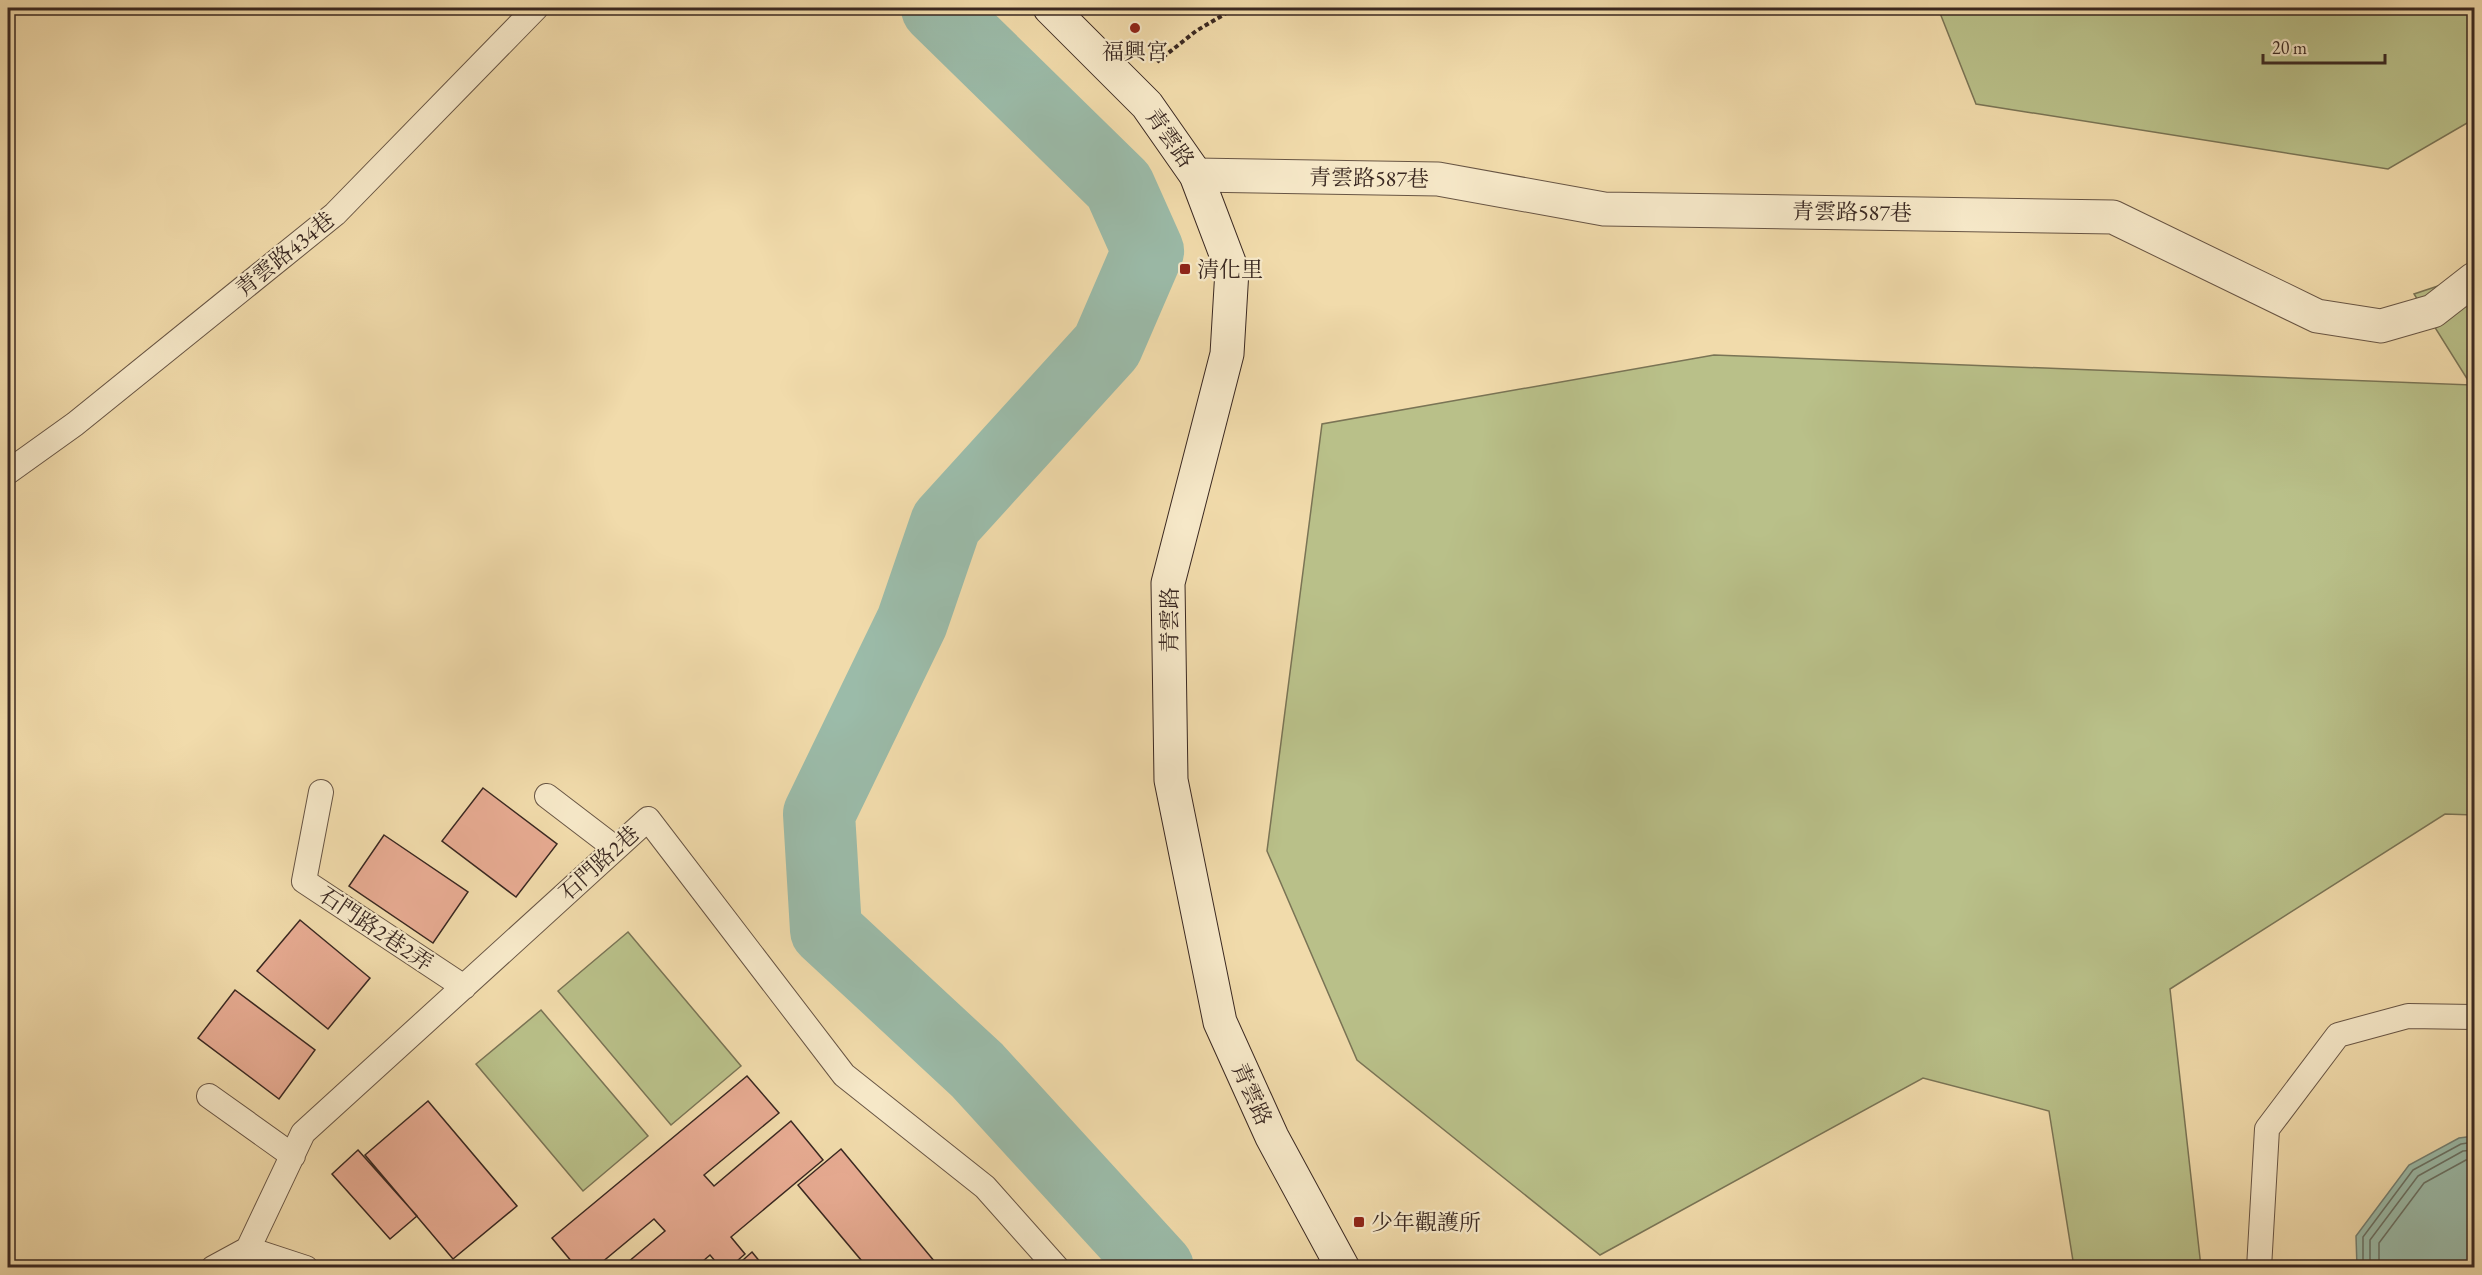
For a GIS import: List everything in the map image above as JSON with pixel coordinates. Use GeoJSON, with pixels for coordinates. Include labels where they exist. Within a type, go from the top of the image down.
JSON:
{"type":"FeatureCollection","features":[{"type":"Feature","properties":{"kind":"street","name":"青雲路"},"geometry":{"type":"LineString","coordinates":[[1050,8],[1147,105],[1196,175],[1232,270],[1227,354],[1168,583],[1171,780],[1220,1022],[1272,1137],[1343,1268]]}},
{"type":"Feature","properties":{"kind":"street","name":"青雲路587巷"},"geometry":{"type":"LineString","coordinates":[[1196,175],[1438,179],[1604,209],[2113,217],[2317,316],[2381,326],[2433,311],[2475,279]]}},
{"type":"Feature","properties":{"kind":"lane","name":"青雲路434巷"},"geometry":{"type":"LineString","coordinates":[[8,472],[75,424],[335,214],[536,8]]}},
{"type":"Feature","properties":{"kind":"lane","name":"石門路2巷2弄"},"geometry":{"type":"LineString","coordinates":[[321,792],[304,881],[464,987]]}},
{"type":"Feature","properties":{"kind":"lane"},"geometry":{"type":"LineString","coordinates":[[547,796],[615,848]]}},
{"type":"Feature","properties":{"kind":"lane","name":"石門路2巷"},"geometry":{"type":"LineString","coordinates":[[248,1249],[303,1133],[648,819],[844,1076],[985,1187],[1057,1268]]}},
{"type":"Feature","properties":{"kind":"lane"},"geometry":{"type":"LineString","coordinates":[[2259,1268],[2267,1129],[2338,1035],[2408,1016],[2475,1017]]}},
{"type":"Feature","properties":{"kind":"lane"},"geometry":{"type":"LineString","coordinates":[[209,1096],[293,1156]]}},
{"type":"Feature","properties":{"kind":"lane"},"geometry":{"type":"LineString","coordinates":[[213,1268],[248,1249],[306,1268]]}},
{"type":"Feature","properties":{"kind":"path"},"geometry":{"type":"LineString","coordinates":[[1130,87],[1196,31],[1236,8]]}},
{"type":"Feature","properties":{"kind":"green space"},"geometry":{"type":"Polygon","coordinates":[[[1938,8],[2474,8],[2474,119],[2388,169],[1976,104],[1938,8]]]}},
{"type":"Feature","properties":{"kind":"green space"},"geometry":{"type":"Polygon","coordinates":[[[2474,274],[2474,815],[2445,814],[2170,989],[2201,1267],[2074,1267],[2049,1111],[1923,1078],[1600,1255],[1357,1060],[1267,851],[1322,424],[1714,355],[2471,385],[2414,294],[2474,274]]]}},
{"type":"Feature","properties":{"kind":"green space"},"geometry":{"type":"Polygon","coordinates":[[[628,932],[741,1066],[671,1125],[558,991],[628,932]]]}},
{"type":"Feature","properties":{"kind":"green space"},"geometry":{"type":"Polygon","coordinates":[[[541,1010],[648,1136],[583,1191],[476,1064],[541,1010]]]}},
{"type":"Feature","properties":{"kind":"water"},"geometry":{"type":"Polygon","coordinates":[[[2474,1136],[2474,1253],[2467,1267],[2357,1267],[2356,1236],[2409,1165],[2459,1138],[2474,1136]]]}},
{"type":"Feature","properties":{"kind":"building"},"geometry":{"type":"Polygon","coordinates":[[[483,788],[557,844],[516,897],[442,841],[483,788]]]}},
{"type":"Feature","properties":{"kind":"building"},"geometry":{"type":"Polygon","coordinates":[[[384,835],[468,892],[433,943],[349,886],[384,835]]]}},
{"type":"Feature","properties":{"kind":"building"},"geometry":{"type":"Polygon","coordinates":[[[300,920],[370,978],[328,1029],[257,971],[300,920]]]}},
{"type":"Feature","properties":{"kind":"building"},"geometry":{"type":"Polygon","coordinates":[[[235,990],[315,1050],[279,1099],[198,1038],[235,990]]]}},
{"type":"Feature","properties":{"kind":"building"},"geometry":{"type":"Polygon","coordinates":[[[747,1076],[779,1113],[704,1175],[714,1186],[791,1121],[823,1160],[731,1237],[745,1254],[729,1268],[721,1268],[710,1255],[695,1268],[621,1268],[665,1231],[654,1219],[595,1268],[577,1268],[552,1238],[747,1076]]]}},
{"type":"Feature","properties":{"kind":"building"},"geometry":{"type":"Polygon","coordinates":[[[428,1101],[517,1206],[453,1259],[365,1155],[428,1101]]]}},
{"type":"Feature","properties":{"kind":"building"},"geometry":{"type":"Polygon","coordinates":[[[841,1149],[940,1268],[851,1268],[861,1260],[798,1185],[841,1149]]]}},
{"type":"Feature","properties":{"kind":"building"},"geometry":{"type":"Polygon","coordinates":[[[358,1150],[417,1216],[390,1239],[332,1174],[358,1150]]]}},
{"type":"Feature","properties":{"kind":"building"},"geometry":{"type":"Polygon","coordinates":[[[752,1252],[765,1268],[734,1268],[752,1252]]]}},
{"type":"Feature","properties":{"kind":"waterway"},"geometry":{"type":"LineString","coordinates":[[937,8],[1119,186],[1148,251],[1107,346],[946,523],[912,622],[819,814],[826,930],[977,1070],[1158,1268]]}},
{"type":"Feature","properties":{"kind":"place","name":"福興宮"},"geometry":{"type":"Point","coordinates":[1135,28]}},
{"type":"Feature","properties":{"kind":"place","name":"清化里"},"geometry":{"type":"Point","coordinates":[1185,269]}},
{"type":"Feature","properties":{"kind":"place","name":"少年觀護所"},"geometry":{"type":"Point","coordinates":[1359,1222]}}]}
